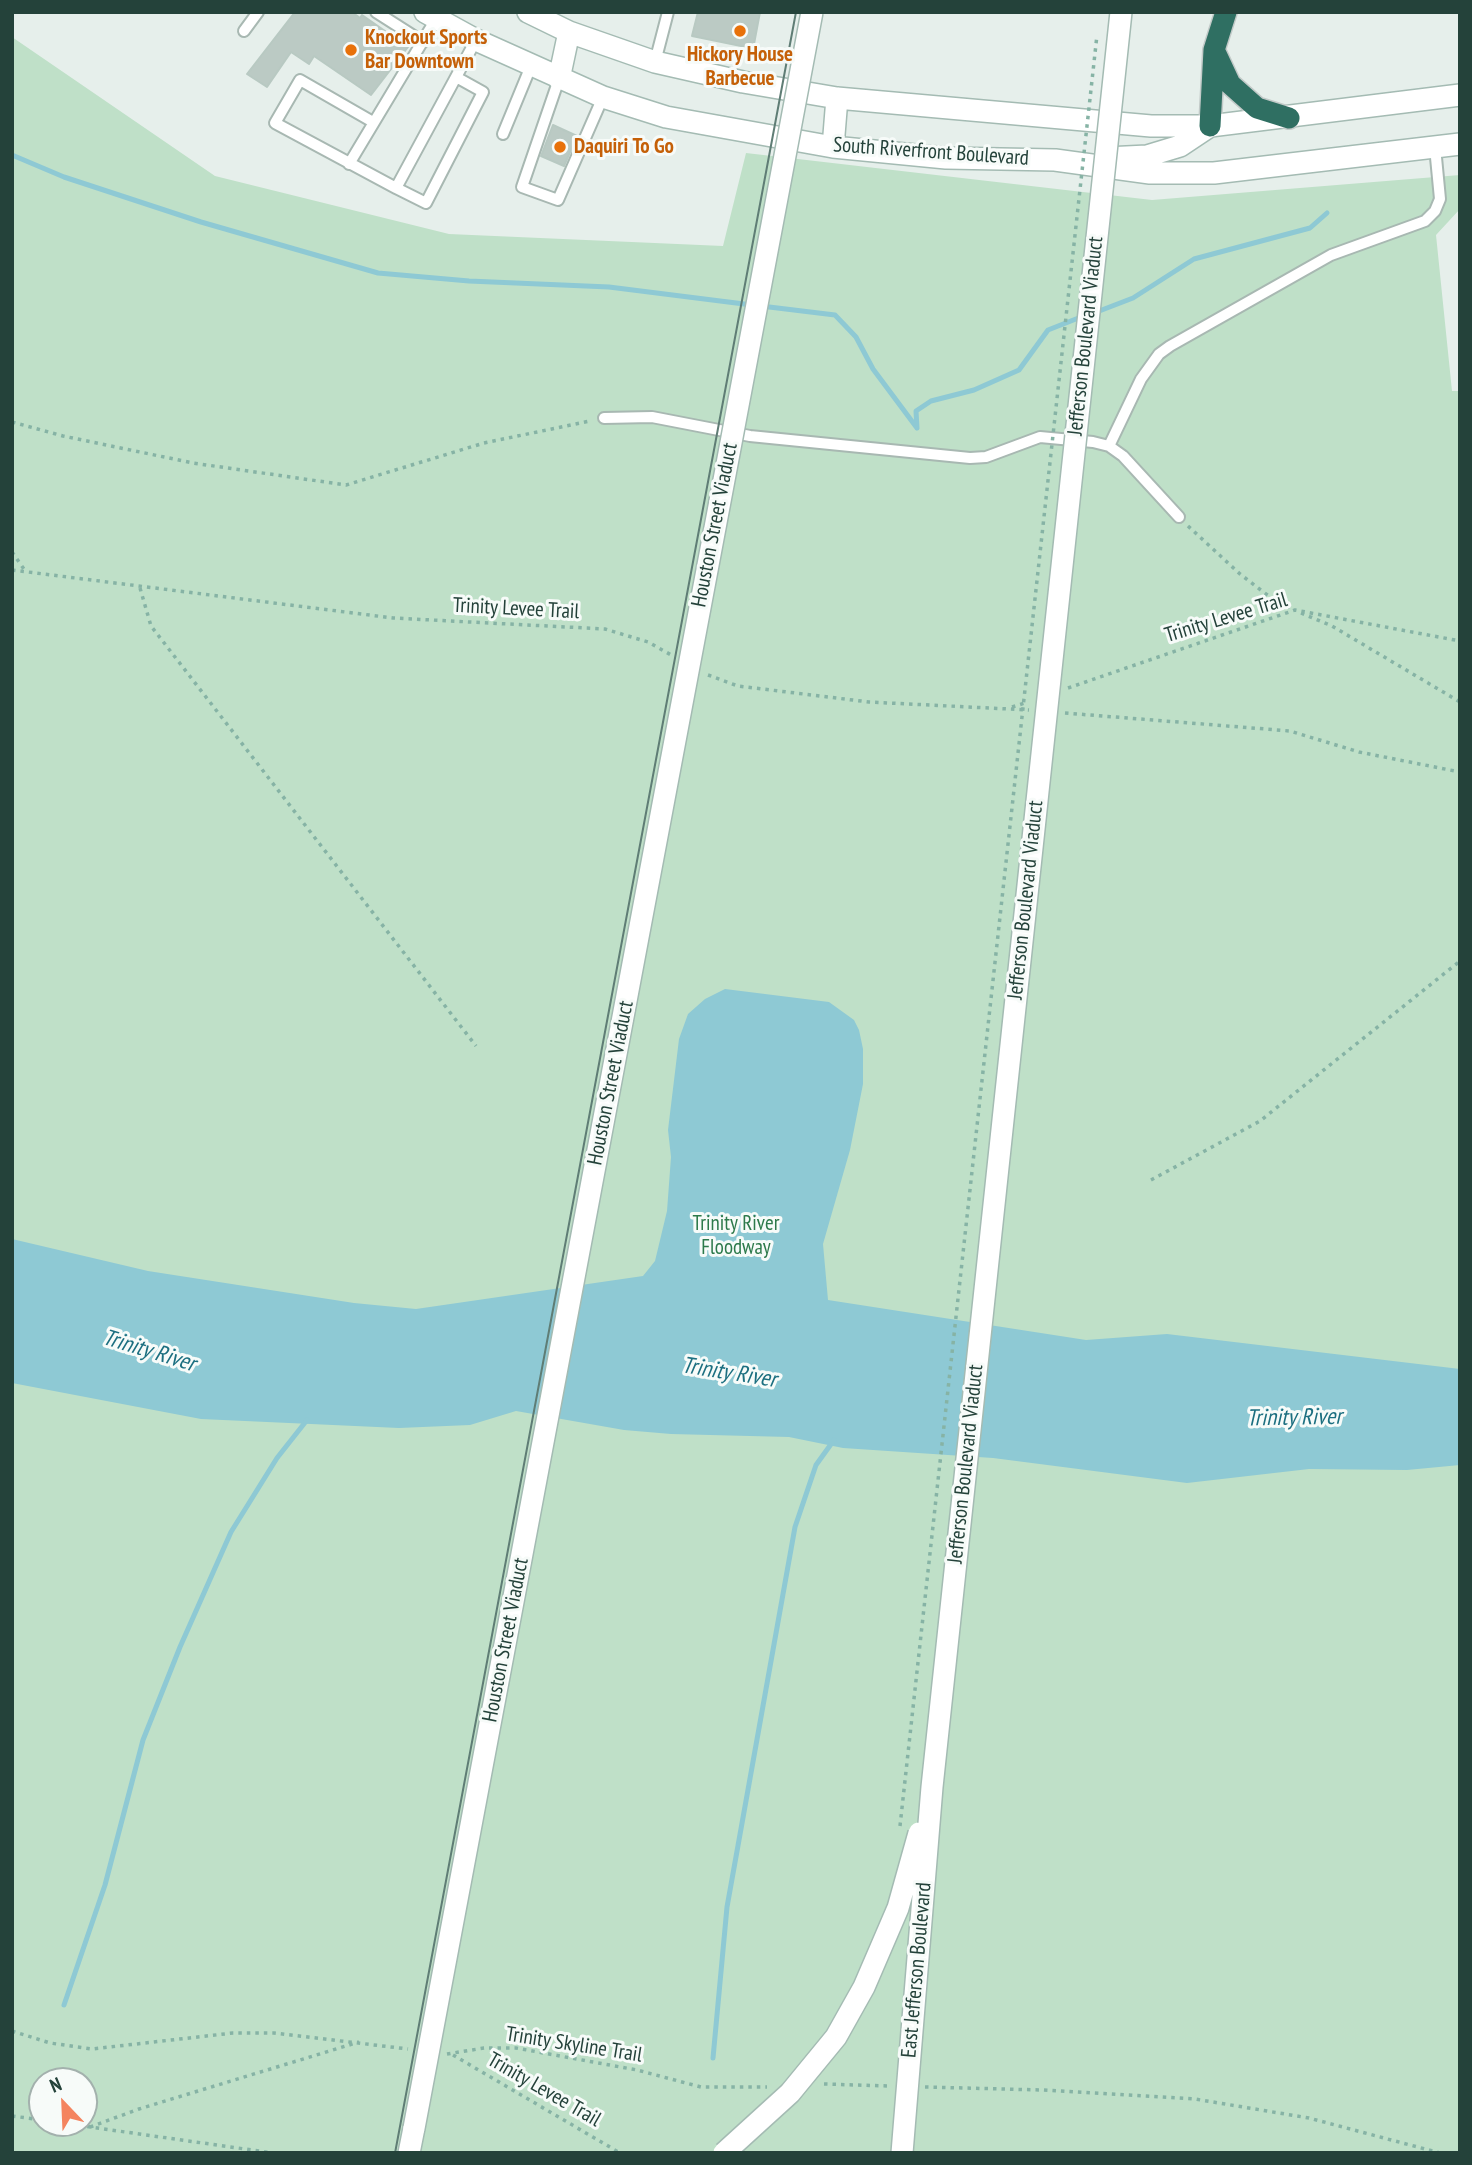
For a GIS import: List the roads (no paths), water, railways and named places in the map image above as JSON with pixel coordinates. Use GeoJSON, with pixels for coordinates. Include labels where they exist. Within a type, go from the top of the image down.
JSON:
{"type":"FeatureCollection","features":[{"type":"Feature","properties":{"kind":"highway"},"geometry":{"type":"LineString","coordinates":[[1210,126],[1214,50],[1226,12]]}},
{"type":"Feature","properties":{"kind":"highway"},"geometry":{"type":"LineString","coordinates":[[1214,50],[1230,84],[1256,108],[1289,118]]}},
{"type":"Feature","properties":{"kind":"main road","name":"South Riverfront Boulevard"},"geometry":{"type":"LineString","coordinates":[[528,12],[569,32],[655,62],[743,82],[837,98],[1151,126],[1210,126],[1460,95]]}},
{"type":"Feature","properties":{"kind":"main road","name":"Houston Street Viaduct"},"geometry":{"type":"LineString","coordinates":[[409,2153],[812,12]]}},
{"type":"Feature","properties":{"kind":"main road","name":"Jefferson Boulevard Viaduct"},"geometry":{"type":"LineString","coordinates":[[932,1787],[1121,12]]}},
{"type":"Feature","properties":{"kind":"main road","name":"South Riverfront Boulevard"},"geometry":{"type":"LineString","coordinates":[[431,16],[531,66],[603,97],[690,122],[833,147],[946,158],[1055,160],[1150,173],[1214,173],[1460,144]]}},
{"type":"Feature","properties":{"kind":"main road"},"geometry":{"type":"LineString","coordinates":[[559,79],[569,32]]}},
{"type":"Feature","properties":{"kind":"main road"},"geometry":{"type":"LineString","coordinates":[[833,147],[837,98]]}},
{"type":"Feature","properties":{"kind":"main road"},"geometry":{"type":"LineString","coordinates":[[1055,160],[1147,156],[1180,146],[1210,126]]}},
{"type":"Feature","properties":{"kind":"main road"},"geometry":{"type":"LineString","coordinates":[[724,2153],[805,2075],[836,2037],[864,1987],[898,1908],[932,1787]]}},
{"type":"Feature","properties":{"kind":"main road","name":"East Jefferson Boulevard"},"geometry":{"type":"LineString","coordinates":[[902,2153],[902,2078],[932,1787]]}},
{"type":"Feature","properties":{"kind":"main road"},"geometry":{"type":"LineString","coordinates":[[902,2078],[913,2153]]}},
{"type":"Feature","properties":{"kind":"lane"},"geometry":{"type":"LineString","coordinates":[[244,31],[258,12]]}},
{"type":"Feature","properties":{"kind":"lane"},"geometry":{"type":"LineString","coordinates":[[376,12],[423,42]]}},
{"type":"Feature","properties":{"kind":"lane"},"geometry":{"type":"LineString","coordinates":[[655,62],[668,12]]}},
{"type":"Feature","properties":{"kind":"lane"},"geometry":{"type":"LineString","coordinates":[[349,164],[423,42],[431,16]]}},
{"type":"Feature","properties":{"kind":"lane"},"geometry":{"type":"LineString","coordinates":[[396,188],[476,40]]}},
{"type":"Feature","properties":{"kind":"lane"},"geometry":{"type":"LineString","coordinates":[[503,134],[531,66]]}},
{"type":"Feature","properties":{"kind":"lane"},"geometry":{"type":"LineString","coordinates":[[373,122],[300,80],[275,123],[425,203],[483,92],[456,77]]}},
{"type":"Feature","properties":{"kind":"lane"},"geometry":{"type":"LineString","coordinates":[[559,79],[522,187],[558,200],[603,97]]}},
{"type":"Feature","properties":{"kind":"lane"},"geometry":{"type":"LineString","coordinates":[[1109,446],[1141,379],[1159,354],[1170,346],[1331,255],[1425,221],[1435,211],[1440,199],[1435,147]]}},
{"type":"Feature","properties":{"kind":"lane"},"geometry":{"type":"LineString","coordinates":[[604,418],[652,417],[750,436],[970,458],[986,457],[1040,437],[1109,446],[1123,456],[1179,517]]}},
{"type":"Feature","properties":{"kind":"water","name":"Trinity River"},"geometry":{"type":"Polygon","coordinates":[[[725,989],[829,1002],[854,1020],[859,1030],[863,1049],[863,1084],[850,1150],[823,1244],[828,1300],[1086,1340],[1167,1334],[1460,1369],[1460,1465],[1407,1470],[1309,1469],[1187,1483],[993,1458],[843,1448],[789,1437],[624,1430],[516,1411],[470,1425],[399,1428],[201,1419],[12,1383],[12,1239],[148,1271],[354,1303],[416,1309],[643,1276],[655,1261],[667,1211],[671,1157],[668,1130],[679,1039],[688,1014],[705,999],[725,989]]]}},
{"type":"Feature","properties":{"kind":"waterway"},"geometry":{"type":"LineString","coordinates":[[12,155],[64,177],[201,222],[378,273],[469,281],[609,287],[752,305]]}},
{"type":"Feature","properties":{"kind":"waterway"},"geometry":{"type":"LineString","coordinates":[[1094,313],[1133,298],[1194,259],[1310,228],[1327,213]]}},
{"type":"Feature","properties":{"kind":"waterway"},"geometry":{"type":"LineString","coordinates":[[761,306],[835,315],[856,337],[873,369],[917,428]]}},
{"type":"Feature","properties":{"kind":"waterway"},"geometry":{"type":"LineString","coordinates":[[917,428],[916,411],[931,401],[974,390],[1019,370],[1048,330],[1081,317]]}},
{"type":"Feature","properties":{"kind":"waterway"},"geometry":{"type":"LineString","coordinates":[[64,2005],[105,1885],[143,1740],[180,1647],[231,1532],[277,1458],[307,1420]]}},
{"type":"Feature","properties":{"kind":"waterway"},"geometry":{"type":"LineString","coordinates":[[713,2058],[727,1907],[795,1527],[816,1465],[834,1440]]}},
{"type":"Feature","properties":{"kind":"tram line"},"geometry":{"type":"LineString","coordinates":[[395,2153],[796,12]]}},
{"type":"Feature","properties":{"kind":"place","name":"Hickory House Barbecue"},"geometry":{"type":"Point","coordinates":[740,31]}},
{"type":"Feature","properties":{"kind":"place","name":"Knockout Sports Bar Downtown"},"geometry":{"type":"Point","coordinates":[351,50]}},
{"type":"Feature","properties":{"kind":"place","name":"Daquiri To Go"},"geometry":{"type":"Point","coordinates":[560,147]}},
{"type":"Feature","properties":{"kind":"park label","name":"Trinity River Floodway"},"geometry":{"type":"Point","coordinates":[736,1236]}}]}
